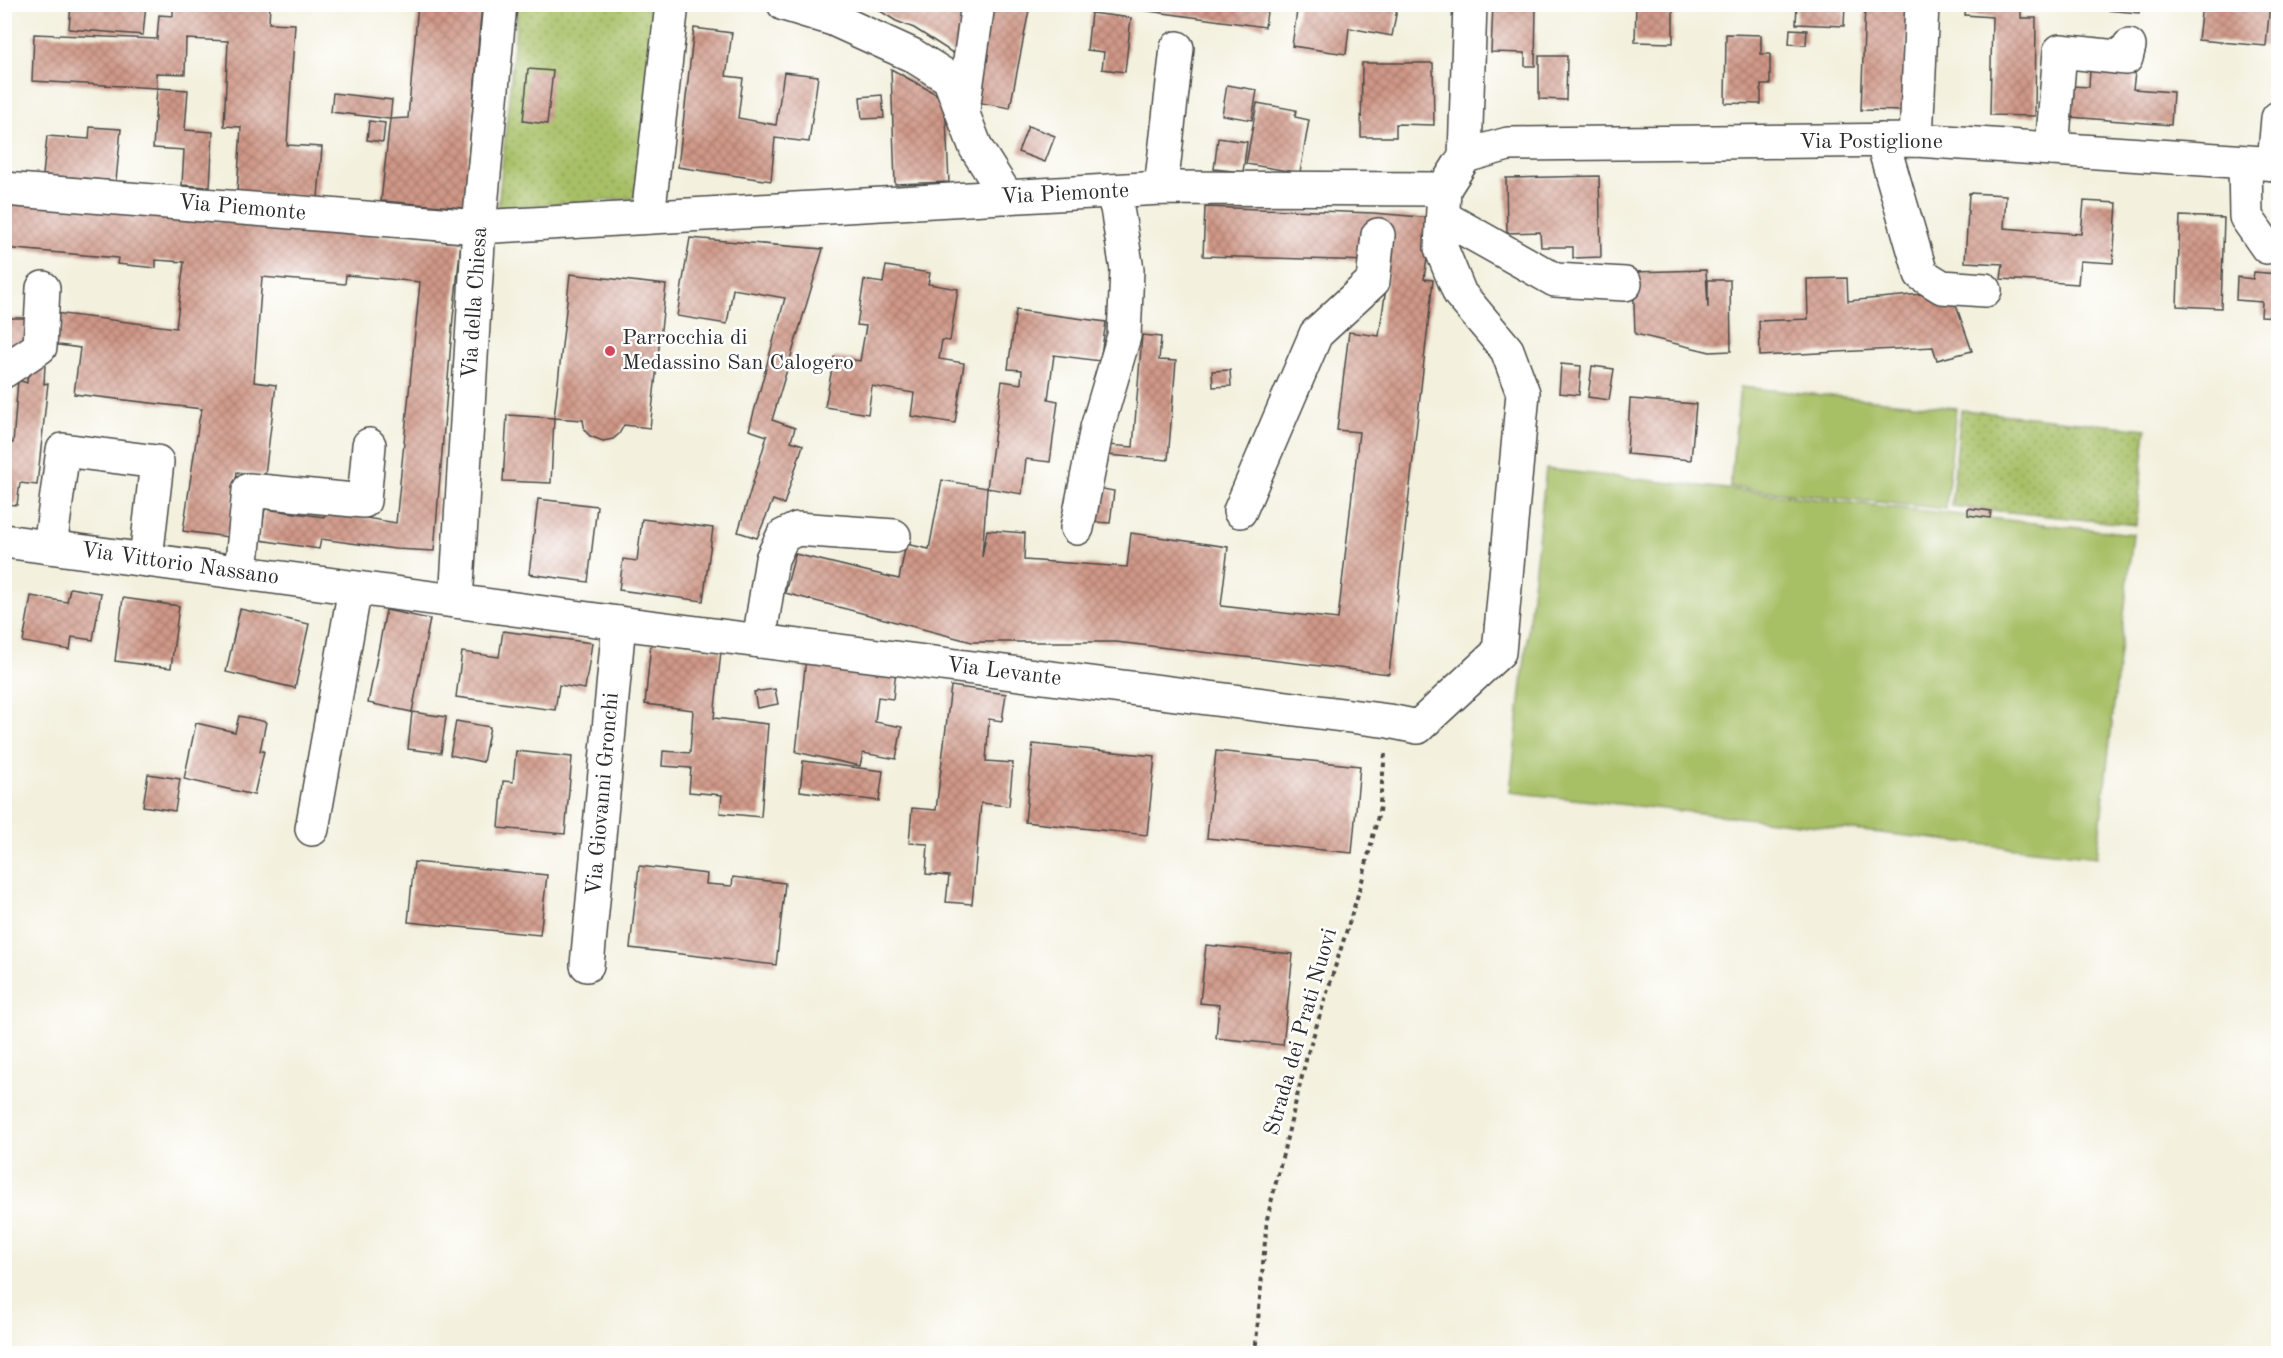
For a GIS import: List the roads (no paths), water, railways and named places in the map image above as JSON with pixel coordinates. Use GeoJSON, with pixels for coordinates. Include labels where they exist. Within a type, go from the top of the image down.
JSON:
{"type":"FeatureCollection","features":[{"type":"Feature","properties":{"kind":"street","name":"Via della Chiesa"},"geometry":{"type":"LineString","coordinates":[[456,601],[479,227],[500,4]]}},
{"type":"Feature","properties":{"kind":"street"},"geometry":{"type":"LineString","coordinates":[[648,217],[672,4]]}},
{"type":"Feature","properties":{"kind":"street"},"geometry":{"type":"LineString","coordinates":[[784,4],[833,19],[912,55],[949,78],[976,148],[1007,197]]}},
{"type":"Feature","properties":{"kind":"street"},"geometry":{"type":"LineString","coordinates":[[963,111],[978,4]]}},
{"type":"Feature","properties":{"kind":"street"},"geometry":{"type":"LineString","coordinates":[[1470,4],[1465,156],[1444,203],[1555,280],[1625,284]]}},
{"type":"Feature","properties":{"kind":"street"},"geometry":{"type":"LineString","coordinates":[[1916,140],[1922,4]]}},
{"type":"Feature","properties":{"kind":"street"},"geometry":{"type":"LineString","coordinates":[[2052,149],[2060,51],[2126,57],[2129,46]]}},
{"type":"Feature","properties":{"kind":"street"},"geometry":{"type":"LineString","coordinates":[[1161,188],[1177,48]]}},
{"type":"Feature","properties":{"kind":"street"},"geometry":{"type":"LineString","coordinates":[[2267,247],[2246,217],[2266,163],[2278,118]]}},
{"type":"Feature","properties":{"kind":"street","name":"Via Postiglione"},"geometry":{"type":"LineString","coordinates":[[1465,156],[1508,144],[1916,140],[2266,163]]}},
{"type":"Feature","properties":{"kind":"street"},"geometry":{"type":"LineString","coordinates":[[1882,141],[1921,274],[1942,287],[1985,290]]}},
{"type":"Feature","properties":{"kind":"street","name":"Via Piemonte"},"geometry":{"type":"LineString","coordinates":[[4,189],[479,227],[1161,188],[1381,212],[1444,203]]}},
{"type":"Feature","properties":{"kind":"street"},"geometry":{"type":"LineString","coordinates":[[1077,528],[1097,428],[1124,336],[1127,270],[1111,191]]}},
{"type":"Feature","properties":{"kind":"street","name":"Via Levante"},"geometry":{"type":"LineString","coordinates":[[619,623],[1389,721],[1418,727],[1499,652],[1522,393],[1507,350],[1460,294],[1441,248],[1444,203]]}},
{"type":"Feature","properties":{"kind":"street"},"geometry":{"type":"LineString","coordinates":[[1240,512],[1316,334],[1372,281],[1381,212]]}},
{"type":"Feature","properties":{"kind":"street"},"geometry":{"type":"LineString","coordinates":[[4,370],[40,347],[43,288]]}},
{"type":"Feature","properties":{"kind":"street"},"geometry":{"type":"LineString","coordinates":[[241,572],[249,490],[364,501],[369,445]]}},
{"type":"Feature","properties":{"kind":"street"},"geometry":{"type":"LineString","coordinates":[[50,547],[63,450],[157,462],[146,559]]}},
{"type":"Feature","properties":{"kind":"street"},"geometry":{"type":"LineString","coordinates":[[759,641],[772,559],[783,536],[797,530],[894,536]]}},
{"type":"Feature","properties":{"kind":"street","name":"Via Vittorio Nassano"},"geometry":{"type":"LineString","coordinates":[[4,541],[619,623]]}},
{"type":"Feature","properties":{"kind":"street"},"geometry":{"type":"LineString","coordinates":[[312,829],[355,588]]}},
{"type":"Feature","properties":{"kind":"street","name":"Via Giovanni Gronchi"},"geometry":{"type":"LineString","coordinates":[[587,965],[619,623]]}},
{"type":"Feature","properties":{"kind":"place","name":"Parrocchia di Medassino San Calogero"},"geometry":{"type":"Point","coordinates":[610,351]}}]}
